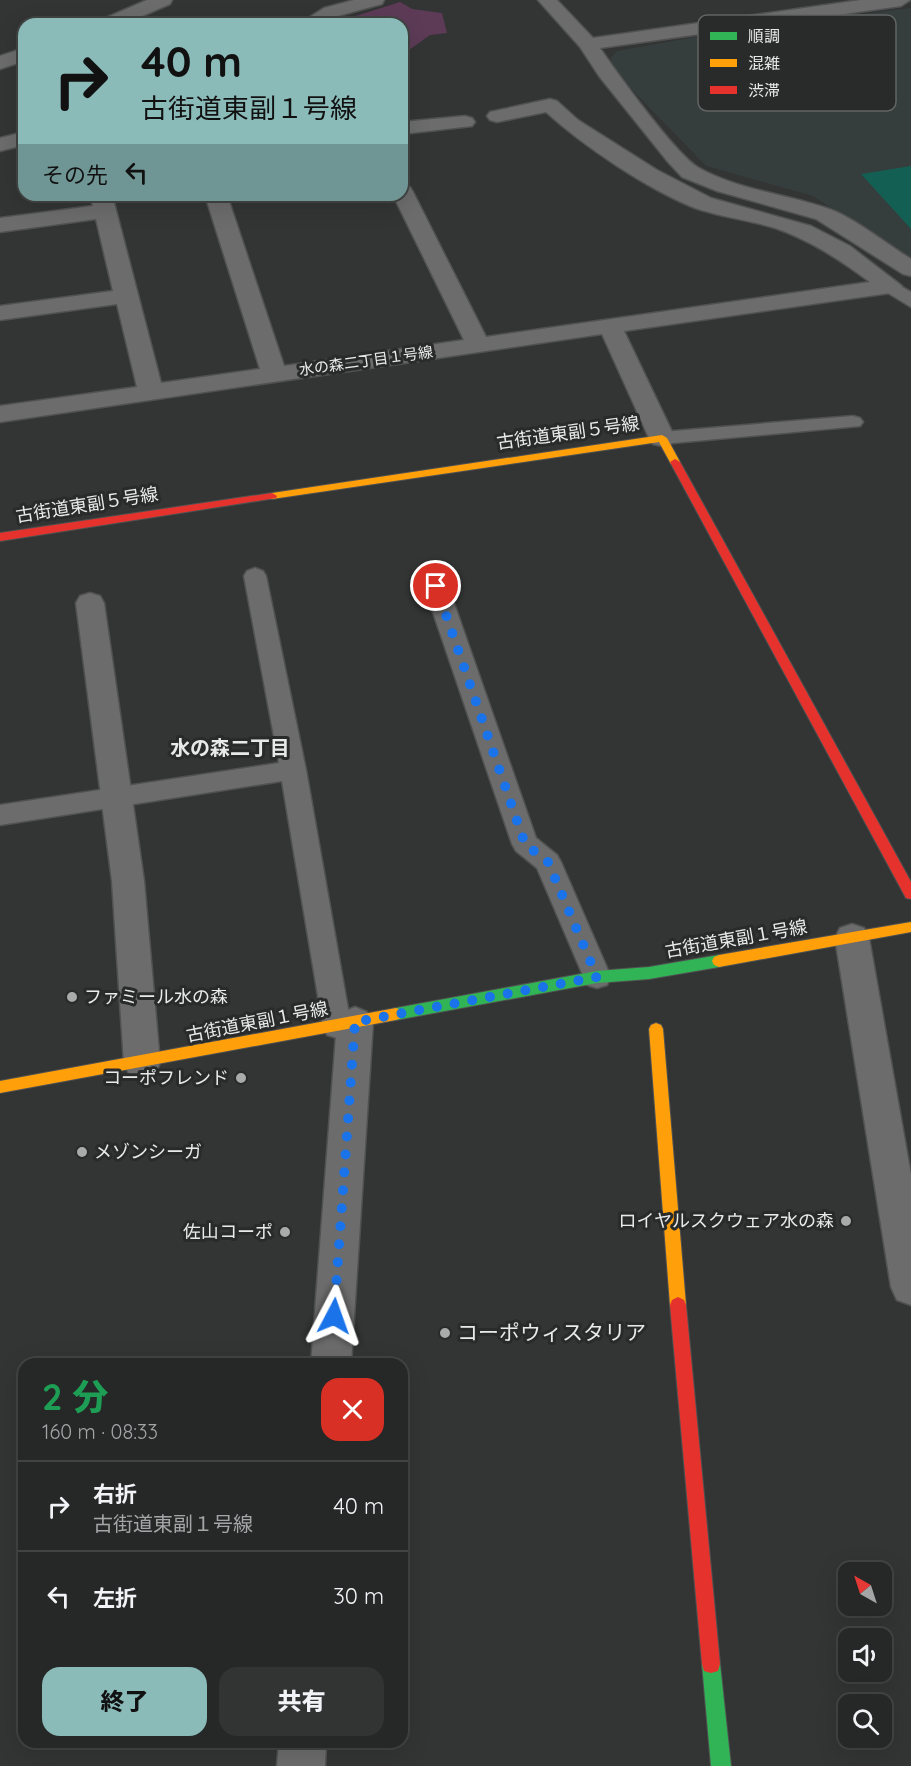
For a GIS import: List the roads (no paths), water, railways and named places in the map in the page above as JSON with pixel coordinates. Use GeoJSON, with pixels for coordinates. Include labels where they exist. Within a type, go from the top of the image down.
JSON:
{"type":"FeatureCollection","features":[{"type":"Feature","properties":{"kind":"street"},"geometry":{"type":"LineString","coordinates":[[122,18],[163,0]]}},
{"type":"Feature","properties":{"kind":"street"},"geometry":{"type":"LineString","coordinates":[[320,18],[331,12],[375,0]]}},
{"type":"Feature","properties":{"kind":"street"},"geometry":{"type":"LineString","coordinates":[[547,0],[588,44],[606,72],[675,158],[690,172],[725,186],[824,214],[911,269]]}},
{"type":"Feature","properties":{"kind":"street"},"geometry":{"type":"LineString","coordinates":[[794,15],[901,0]]}},
{"type":"Feature","properties":{"kind":"street"},"geometry":{"type":"LineString","coordinates":[[588,44],[698,29]]}},
{"type":"Feature","properties":{"kind":"street"},"geometry":{"type":"LineString","coordinates":[[0,63],[18,56]]}},
{"type":"Feature","properties":{"kind":"street"},"geometry":{"type":"LineString","coordinates":[[497,116],[550,105],[571,124],[649,175],[703,203],[782,223],[811,235],[842,250],[890,286]]}},
{"type":"Feature","properties":{"kind":"street"},"geometry":{"type":"LineString","coordinates":[[408,127],[465,122]]}},
{"type":"Feature","properties":{"kind":"street"},"geometry":{"type":"LineString","coordinates":[[0,145],[18,140]]}},
{"type":"Feature","properties":{"kind":"street"},"geometry":{"type":"LineString","coordinates":[[218,201],[274,374]]}},
{"type":"Feature","properties":{"kind":"street"},"geometry":{"type":"LineString","coordinates":[[406,201],[479,346]]}},
{"type":"Feature","properties":{"kind":"street"},"geometry":{"type":"LineString","coordinates":[[0,225],[103,203],[150,391]]}},
{"type":"Feature","properties":{"kind":"street","name":"水の森二丁目１号線"},"geometry":{"type":"LineString","coordinates":[[0,414],[890,286]]}},
{"type":"Feature","properties":{"kind":"street"},"geometry":{"type":"LineString","coordinates":[[0,313],[125,296]]}},
{"type":"Feature","properties":{"kind":"street"},"geometry":{"type":"LineString","coordinates":[[610,326],[662,438]]}},
{"type":"Feature","properties":{"kind":"street","name":"古街道東副５号線"},"geometry":{"type":"LineString","coordinates":[[0,537],[662,438],[911,894]]}},
{"type":"Feature","properties":{"kind":"street"},"geometry":{"type":"LineString","coordinates":[[90,603],[128,881],[142,1062]]}},
{"type":"Feature","properties":{"kind":"street","name":"古街道東副１号線"},"geometry":{"type":"LineString","coordinates":[[0,1087],[597,977],[649,973],[911,927]]}},
{"type":"Feature","properties":{"kind":"street"},"geometry":{"type":"LineString","coordinates":[[852,938],[911,1286]]}},
{"type":"Feature","properties":{"kind":"street"},"geometry":{"type":"LineString","coordinates":[[331,1358],[346,1024]]}},
{"type":"Feature","properties":{"kind":"street"},"geometry":{"type":"LineString","coordinates":[[656,1029],[681,1341],[721,1766]]}},
{"type":"Feature","properties":{"kind":"street"},"geometry":{"type":"LineString","coordinates":[[301,1766],[302,1748]]}},
{"type":"Feature","properties":{"kind":"lane"},"geometry":{"type":"LineString","coordinates":[[890,286],[911,301]]}},
{"type":"Feature","properties":{"kind":"lane"},"geometry":{"type":"LineString","coordinates":[[662,438],[853,422]]}},
{"type":"Feature","properties":{"kind":"lane"},"geometry":{"type":"LineString","coordinates":[[255,576],[346,1024]]}},
{"type":"Feature","properties":{"kind":"lane"},"geometry":{"type":"LineString","coordinates":[[436,586],[525,844],[548,862],[597,977]]}},
{"type":"Feature","properties":{"kind":"lane"},"geometry":{"type":"LineString","coordinates":[[0,815],[293,770]]}},
{"type":"Feature","properties":{"kind":"place","name":"ファミール水の森"},"geometry":{"type":"Point","coordinates":[72,997]}},
{"type":"Feature","properties":{"kind":"place","name":"コーポフレンド"},"geometry":{"type":"Point","coordinates":[241,1078]}},
{"type":"Feature","properties":{"kind":"place","name":"メゾンシーガ"},"geometry":{"type":"Point","coordinates":[82,1152]}},
{"type":"Feature","properties":{"kind":"place","name":"ロイヤルスクウェア水の森"},"geometry":{"type":"Point","coordinates":[846,1221]}},
{"type":"Feature","properties":{"kind":"place","name":"佐山コーポ"},"geometry":{"type":"Point","coordinates":[285,1232]}},
{"type":"Feature","properties":{"kind":"place","name":"コーポウィスタリア"},"geometry":{"type":"Point","coordinates":[445,1333]}},
{"type":"Feature","properties":{"kind":"district","name":"水の森二丁目"},"geometry":{"type":"Point","coordinates":[230,748]}}]}
